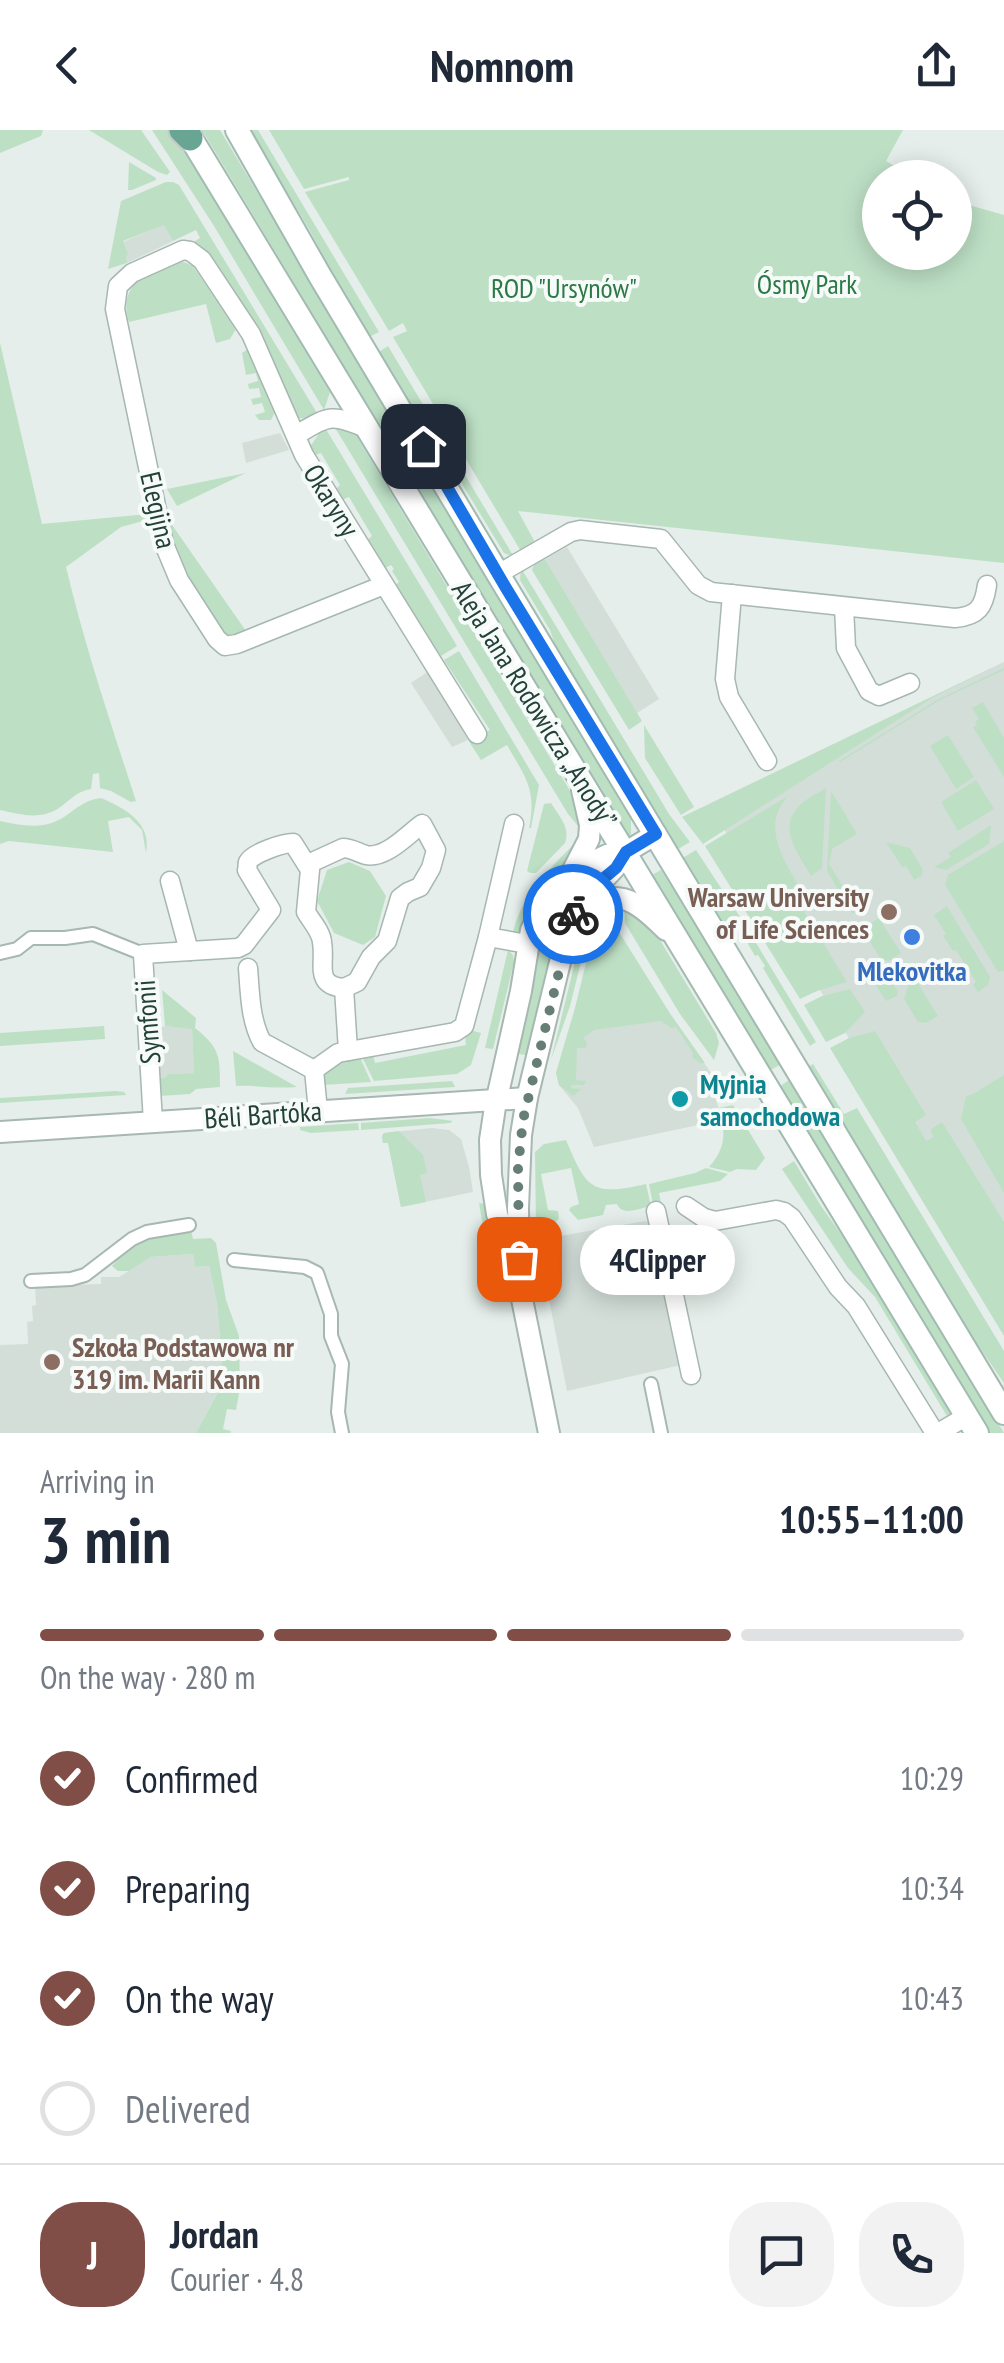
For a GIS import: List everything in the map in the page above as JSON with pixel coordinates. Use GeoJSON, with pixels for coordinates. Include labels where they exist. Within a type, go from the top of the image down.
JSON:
{"type":"FeatureCollection","features":[{"type":"Feature","properties":{"kind":"main road","name":"Aleja Jana Rodowicza „Anody”"},"geometry":{"type":"LineString","coordinates":[[237,130],[498,574],[1004,1413]]}},
{"type":"Feature","properties":{"kind":"main road","name":"Aleja Jana Rodowicza „Anody”"},"geometry":{"type":"LineString","coordinates":[[186,133],[972,1425]]}},
{"type":"Feature","properties":{"kind":"street","name":"Elegijna"},"geometry":{"type":"LineString","coordinates":[[202,260],[190,251],[176,251],[132,273],[118,286],[116,294],[117,317],[160,530],[179,580],[217,639],[228,646],[384,585]]}},
{"type":"Feature","properties":{"kind":"street","name":"Okaryny"},"geometry":{"type":"LineString","coordinates":[[202,260],[251,334],[307,460],[477,734]]}},
{"type":"Feature","properties":{"kind":"street"},"geometry":{"type":"LineString","coordinates":[[324,419],[334,393],[333,374]]}},
{"type":"Feature","properties":{"kind":"street"},"geometry":{"type":"LineString","coordinates":[[296,435],[324,419],[344,418],[366,428]]}},
{"type":"Feature","properties":{"kind":"street"},"geometry":{"type":"LineString","coordinates":[[498,574],[580,530],[658,538],[698,586],[711,592],[955,618],[979,611],[987,586]]}},
{"type":"Feature","properties":{"kind":"street"},"geometry":{"type":"LineString","coordinates":[[732,594],[725,678],[729,698],[767,761]]}},
{"type":"Feature","properties":{"kind":"street"},"geometry":{"type":"LineString","coordinates":[[844,607],[846,648],[872,694],[879,696],[910,683]]}},
{"type":"Feature","properties":{"kind":"street"},"geometry":{"type":"LineString","coordinates":[[549,1433],[519,1284],[501,1233],[492,1191],[490,1140],[521,991],[526,944],[542,906],[572,872],[587,844],[590,824],[578,773]]}},
{"type":"Feature","properties":{"kind":"street"},"geometry":{"type":"LineString","coordinates":[[271,910],[247,864],[250,858],[293,843],[308,864],[305,907],[321,936],[324,979],[330,985],[344,988],[357,982],[371,956],[387,941],[400,898],[420,887],[436,852],[422,824],[380,854],[365,855],[348,847],[308,864]]}},
{"type":"Feature","properties":{"kind":"street"},"geometry":{"type":"LineString","coordinates":[[314,1070],[348,1050],[460,1030],[467,1022],[514,824]]}},
{"type":"Feature","properties":{"kind":"street"},"geometry":{"type":"LineString","coordinates":[[572,872],[607,855],[626,852],[656,834]]}},
{"type":"Feature","properties":{"kind":"street"},"geometry":{"type":"LineString","coordinates":[[519,1284],[518,1168],[527,1098],[566,938],[580,902],[616,868],[626,852]]}},
{"type":"Feature","properties":{"kind":"street"},"geometry":{"type":"LineString","coordinates":[[170,880],[189,950]]}},
{"type":"Feature","properties":{"kind":"street"},"geometry":{"type":"LineString","coordinates":[[566,938],[592,906],[620,898],[640,905],[684,947]]}},
{"type":"Feature","properties":{"kind":"street"},"geometry":{"type":"LineString","coordinates":[[143,954],[238,948],[271,910],[305,907]]}},
{"type":"Feature","properties":{"kind":"street","name":"Symfonii"},"geometry":{"type":"LineString","coordinates":[[0,953],[17,950],[31,938],[92,934],[143,954],[153,1122]]}},
{"type":"Feature","properties":{"kind":"street"},"geometry":{"type":"LineString","coordinates":[[488,937],[526,944]]}},
{"type":"Feature","properties":{"kind":"street"},"geometry":{"type":"LineString","coordinates":[[248,968],[252,1008],[262,1042],[314,1070]]}},
{"type":"Feature","properties":{"kind":"street"},"geometry":{"type":"LineString","coordinates":[[344,988],[348,1050]]}},
{"type":"Feature","properties":{"kind":"street"},"geometry":{"type":"LineString","coordinates":[[314,1070],[318,1111]]}},
{"type":"Feature","properties":{"kind":"street","name":"Béli Bartóka"},"geometry":{"type":"LineString","coordinates":[[0,1132],[527,1098]]}},
{"type":"Feature","properties":{"kind":"street"},"geometry":{"type":"LineString","coordinates":[[686,1206],[715,1221],[776,1210],[792,1218],[838,1287],[856,1306],[936,1433],[972,1425]]}},
{"type":"Feature","properties":{"kind":"street"},"geometry":{"type":"LineString","coordinates":[[656,1212],[691,1375]]}},
{"type":"Feature","properties":{"kind":"street"},"geometry":{"type":"LineString","coordinates":[[31,1281],[85,1275],[132,1238],[189,1226]]}},
{"type":"Feature","properties":{"kind":"street"},"geometry":{"type":"LineString","coordinates":[[234,1260],[305,1268],[318,1274],[331,1314],[331,1336],[342,1364],[338,1412],[342,1433]]}},
{"type":"Feature","properties":{"kind":"street"},"geometry":{"type":"LineString","coordinates":[[651,1384],[661,1433]]}},
{"type":"Feature","properties":{"kind":"shaded area"},"geometry":{"type":"Polygon","coordinates":[[[165,224],[173,241],[127,263],[123,242],[165,224]]]}},
{"type":"Feature","properties":{"kind":"shaded area"},"geometry":{"type":"Polygon","coordinates":[[[280,433],[289,450],[246,463],[242,443],[280,433]]]}},
{"type":"Feature","properties":{"kind":"shaded area"},"geometry":{"type":"Polygon","coordinates":[[[567,547],[659,699],[637,713],[545,559],[567,547]]]}},
{"type":"Feature","properties":{"kind":"shaded area","name":"Warsaw University of Life Sciences"},"geometry":{"type":"Polygon","coordinates":[[[1004,662],[1004,1298],[709,804],[1004,662]]]}},
{"type":"Feature","properties":{"kind":"shaded area"},"geometry":{"type":"Polygon","coordinates":[[[429,671],[468,740],[452,747],[411,683],[429,671]]]}},
{"type":"Feature","properties":{"kind":"shaded area"},"geometry":{"type":"Polygon","coordinates":[[[671,1015],[718,1083],[715,1097],[722,1120],[594,1147],[578,1108],[559,1085],[556,1073],[568,1032],[671,1015]]]}},
{"type":"Feature","properties":{"kind":"shaded area"},"geometry":{"type":"Polygon","coordinates":[[[192,1028],[194,1073],[158,1078],[156,1029],[192,1028]]]}},
{"type":"Feature","properties":{"kind":"shaded area"},"geometry":{"type":"Polygon","coordinates":[[[432,1128],[449,1130],[461,1139],[473,1192],[401,1207],[388,1143],[383,1143],[382,1136],[432,1128]]]}},
{"type":"Feature","properties":{"kind":"shaded area"},"geometry":{"type":"Polygon","coordinates":[[[650,1223],[681,1365],[567,1391],[539,1249],[543,1239],[650,1223]]]}},
{"type":"Feature","properties":{"kind":"shaded area"},"geometry":{"type":"Polygon","coordinates":[[[193,1254],[195,1267],[209,1266],[217,1303],[224,1388],[219,1389],[196,1433],[0,1433],[0,1345],[28,1344],[27,1322],[33,1321],[35,1286],[101,1284],[101,1277],[119,1277],[151,1257],[193,1254]]]}},
{"type":"Feature","properties":{"kind":"green space"},"geometry":{"type":"Polygon","coordinates":[[[0,130],[43,130],[41,136],[0,153],[0,130]]]}},
{"type":"Feature","properties":{"kind":"green space"},"geometry":{"type":"Polygon","coordinates":[[[89,130],[141,130],[170,172],[158,172],[89,130]]]}},
{"type":"Feature","properties":{"kind":"green space"},"geometry":{"type":"Polygon","coordinates":[[[152,130],[171,130],[184,149],[330,392],[324,410],[214,226],[152,130]]]}},
{"type":"Feature","properties":{"kind":"green space"},"geometry":{"type":"Polygon","coordinates":[[[202,130],[220,130],[631,815],[631,836],[625,834],[202,130]]]}},
{"type":"Feature","properties":{"kind":"green space"},"geometry":{"type":"Polygon","coordinates":[[[250,130],[258,130],[379,332],[364,334],[309,229],[250,130]]]}},
{"type":"Feature","properties":{"kind":"green space","name":"ROD \"Ursynów\""},"geometry":{"type":"Polygon","coordinates":[[[269,130],[903,130],[887,160],[862,160],[862,270],[972,270],[972,206],[1004,215],[1004,563],[518,511],[537,546],[522,553],[393,337],[407,331],[403,323],[389,331],[305,192],[349,177],[304,189],[269,130]]]}},
{"type":"Feature","properties":{"kind":"green space"},"geometry":{"type":"Polygon","coordinates":[[[129,162],[156,178],[156,180],[128,190],[129,162]]]}},
{"type":"Feature","properties":{"kind":"green space"},"geometry":{"type":"Polygon","coordinates":[[[166,182],[179,185],[317,413],[310,419],[295,414],[192,243],[200,238],[196,230],[173,241],[164,225],[123,241],[127,263],[108,269],[121,201],[166,182]]]}},
{"type":"Feature","properties":{"kind":"green space"},"geometry":{"type":"Polygon","coordinates":[[[179,260],[193,266],[236,329],[230,339],[216,343],[206,304],[129,322],[126,309],[132,288],[147,275],[179,260]]]}},
{"type":"Feature","properties":{"kind":"green space"},"geometry":{"type":"Polygon","coordinates":[[[0,343],[42,524],[148,514],[150,519],[121,527],[66,567],[136,801],[100,788],[99,773],[93,774],[91,789],[48,813],[0,810],[0,343]]]}},
{"type":"Feature","properties":{"kind":"green space"},"geometry":{"type":"Polygon","coordinates":[[[388,346],[514,557],[504,553],[378,357],[388,346]]]}},
{"type":"Feature","properties":{"kind":"green space"},"geometry":{"type":"Polygon","coordinates":[[[248,349],[276,410],[271,420],[259,420],[255,415],[265,412],[262,403],[253,405],[251,399],[261,397],[259,388],[249,389],[248,384],[258,381],[256,373],[246,375],[242,353],[248,349]]]}},
{"type":"Feature","properties":{"kind":"green space"},"geometry":{"type":"Polygon","coordinates":[[[331,421],[351,427],[578,804],[582,831],[568,814],[331,421]]]}},
{"type":"Feature","properties":{"kind":"green space"},"geometry":{"type":"Polygon","coordinates":[[[324,426],[457,646],[441,656],[395,585],[399,582],[394,569],[391,565],[385,568],[367,540],[372,536],[349,497],[342,500],[336,489],[340,485],[321,453],[315,455],[310,447],[324,426]]]}},
{"type":"Feature","properties":{"kind":"green space"},"geometry":{"type":"Polygon","coordinates":[[[246,473],[177,506],[167,489],[246,473]]]}},
{"type":"Feature","properties":{"kind":"green space"},"geometry":{"type":"Polygon","coordinates":[[[162,509],[246,631],[227,641],[183,581],[162,509]]]}},
{"type":"Feature","properties":{"kind":"green space"},"geometry":{"type":"Polygon","coordinates":[[[545,559],[642,721],[629,730],[532,570],[545,559]]]}},
{"type":"Feature","properties":{"kind":"green space"},"geometry":{"type":"Polygon","coordinates":[[[521,568],[669,814],[690,842],[675,851],[558,654],[550,630],[520,580],[521,568]]]}},
{"type":"Feature","properties":{"kind":"green space"},"geometry":{"type":"Polygon","coordinates":[[[459,651],[539,785],[531,828],[528,784],[507,745],[481,760],[468,740],[490,730],[444,660],[459,651]]]}},
{"type":"Feature","properties":{"kind":"green space"},"geometry":{"type":"Polygon","coordinates":[[[1004,662],[932,698],[703,844],[682,817],[1004,662]]]}},
{"type":"Feature","properties":{"kind":"green space"},"geometry":{"type":"Polygon","coordinates":[[[1004,668],[940,700],[839,761],[937,700],[1004,668]]]}},
{"type":"Feature","properties":{"kind":"green space"},"geometry":{"type":"Polygon","coordinates":[[[983,702],[1004,738],[1004,777],[973,727],[979,719],[972,708],[983,702]]]}},
{"type":"Feature","properties":{"kind":"green space"},"geometry":{"type":"Polygon","coordinates":[[[644,725],[694,807],[681,815],[645,758],[644,725]]]}},
{"type":"Feature","properties":{"kind":"green space"},"geometry":{"type":"Polygon","coordinates":[[[948,735],[974,777],[956,789],[930,746],[948,735]]]}},
{"type":"Feature","properties":{"kind":"green space"},"geometry":{"type":"Polygon","coordinates":[[[976,780],[994,809],[958,831],[941,802],[976,780]]]}},
{"type":"Feature","properties":{"kind":"green space"},"geometry":{"type":"Polygon","coordinates":[[[826,788],[822,868],[811,876],[792,842],[790,824],[801,804],[826,788]]]}},
{"type":"Feature","properties":{"kind":"green space"},"geometry":{"type":"Polygon","coordinates":[[[831,791],[857,834],[832,849],[829,864],[859,913],[852,913],[827,871],[831,791]]]}},
{"type":"Feature","properties":{"kind":"green space"},"geometry":{"type":"Polygon","coordinates":[[[788,796],[780,807],[775,829],[780,851],[797,883],[791,890],[847,982],[800,999],[705,846],[788,796]]]}},
{"type":"Feature","properties":{"kind":"green space"},"geometry":{"type":"Polygon","coordinates":[[[101,798],[128,812],[141,825],[147,842],[146,853],[142,830],[129,817],[108,821],[113,852],[9,841],[0,844],[0,821],[49,824],[101,798]]]}},
{"type":"Feature","properties":{"kind":"green space"},"geometry":{"type":"Polygon","coordinates":[[[551,803],[565,827],[565,843],[536,873],[530,873],[527,871],[544,804],[551,803]]]}},
{"type":"Feature","properties":{"kind":"green space"},"geometry":{"type":"Polygon","coordinates":[[[991,825],[989,844],[946,870],[934,867],[951,857],[948,853],[991,825]]]}},
{"type":"Feature","properties":{"kind":"green space"},"geometry":{"type":"Polygon","coordinates":[[[1004,841],[1004,971],[998,972],[945,885],[948,875],[1004,841]]]}},
{"type":"Feature","properties":{"kind":"green space"},"geometry":{"type":"Polygon","coordinates":[[[886,842],[910,848],[922,875],[914,880],[886,842]]]}},
{"type":"Feature","properties":{"kind":"green space"},"geometry":{"type":"Polygon","coordinates":[[[577,844],[581,845],[520,931],[512,936],[535,886],[577,844]]]}},
{"type":"Feature","properties":{"kind":"green space"},"geometry":{"type":"Polygon","coordinates":[[[696,850],[740,917],[728,929],[703,898],[681,859],[696,850]]]}},
{"type":"Feature","properties":{"kind":"green space"},"geometry":{"type":"Polygon","coordinates":[[[349,862],[370,871],[386,896],[375,937],[363,945],[334,933],[317,901],[327,870],[349,862]]]}},
{"type":"Feature","properties":{"kind":"green space"},"geometry":{"type":"Polygon","coordinates":[[[604,869],[589,880],[530,1056],[514,1053],[532,953],[551,906],[582,874],[604,869]]]}},
{"type":"Feature","properties":{"kind":"green space"},"geometry":{"type":"Polygon","coordinates":[[[661,870],[783,1063],[769,1071],[650,876],[661,870]]]}},
{"type":"Feature","properties":{"kind":"green space"},"geometry":{"type":"Polygon","coordinates":[[[624,904],[652,927],[716,1033],[719,1043],[714,1060],[680,1014],[625,923],[624,904]]]}},
{"type":"Feature","properties":{"kind":"green space"},"geometry":{"type":"Polygon","coordinates":[[[947,906],[990,977],[988,985],[978,992],[973,985],[976,982],[943,936],[946,934],[934,915],[947,906]]]}},
{"type":"Feature","properties":{"kind":"green space"},"geometry":{"type":"Polygon","coordinates":[[[604,910],[590,926],[570,1006],[551,1060],[585,921],[604,910]]]}},
{"type":"Feature","properties":{"kind":"green space"},"geometry":{"type":"Polygon","coordinates":[[[879,918],[901,953],[889,961],[881,960],[865,933],[866,926],[879,918]]]}},
{"type":"Feature","properties":{"kind":"green space"},"geometry":{"type":"Polygon","coordinates":[[[609,922],[705,1063],[692,1057],[676,1027],[661,1021],[594,1030],[583,1038],[586,1048],[577,1048],[576,1080],[586,1081],[584,1085],[571,1085],[582,1089],[573,1096],[559,1085],[556,1073],[593,934],[600,924],[609,922]]]}},
{"type":"Feature","properties":{"kind":"green space"},"geometry":{"type":"Polygon","coordinates":[[[750,933],[816,1042],[810,1046],[744,937],[750,933]]]}},
{"type":"Feature","properties":{"kind":"green space"},"geometry":{"type":"Polygon","coordinates":[[[508,950],[514,962],[493,1049],[485,1048],[508,950]]]}},
{"type":"Feature","properties":{"kind":"green space"},"geometry":{"type":"Polygon","coordinates":[[[880,968],[898,992],[886,1001],[869,974],[880,968]]]}},
{"type":"Feature","properties":{"kind":"green space"},"geometry":{"type":"Polygon","coordinates":[[[916,980],[938,1016],[926,1023],[918,1022],[904,999],[908,986],[916,980]]]}},
{"type":"Feature","properties":{"kind":"green space"},"geometry":{"type":"Polygon","coordinates":[[[850,989],[865,1012],[845,1033],[826,1042],[804,1005],[850,989]]]}},
{"type":"Feature","properties":{"kind":"green space"},"geometry":{"type":"Polygon","coordinates":[[[162,990],[196,1018],[195,1028],[214,1047],[219,1060],[220,1087],[160,1096],[158,1078],[194,1073],[192,1029],[165,1026],[162,990]]]}},
{"type":"Feature","properties":{"kind":"green space"},"geometry":{"type":"Polygon","coordinates":[[[104,1026],[105,1039],[0,1046],[0,1033],[104,1026]]]}},
{"type":"Feature","properties":{"kind":"green space"},"geometry":{"type":"Polygon","coordinates":[[[470,1030],[481,1033],[471,1065],[457,1074],[374,1081],[360,1053],[373,1054],[375,1063],[466,1045],[465,1035],[470,1030]]]}},
{"type":"Feature","properties":{"kind":"green space"},"geometry":{"type":"Polygon","coordinates":[[[875,1031],[926,1115],[915,1122],[926,1141],[934,1137],[930,1130],[942,1122],[1004,1222],[1004,1336],[830,1048],[875,1031]]]}},
{"type":"Feature","properties":{"kind":"green space"},"geometry":{"type":"Polygon","coordinates":[[[233,1051],[297,1087],[236,1086],[233,1051]]]}},
{"type":"Feature","properties":{"kind":"green space"},"geometry":{"type":"Polygon","coordinates":[[[358,1053],[371,1082],[323,1085],[323,1069],[358,1053]]]}},
{"type":"Feature","properties":{"kind":"green space"},"geometry":{"type":"Polygon","coordinates":[[[813,1064],[844,1114],[857,1108],[1004,1351],[1004,1383],[935,1283],[806,1068],[813,1064]]]}},
{"type":"Feature","properties":{"kind":"green space"},"geometry":{"type":"Polygon","coordinates":[[[1004,1075],[1004,1193],[961,1119],[966,1096],[1004,1075]]]}},
{"type":"Feature","properties":{"kind":"green space"},"geometry":{"type":"Polygon","coordinates":[[[792,1078],[1004,1433],[987,1433],[779,1087],[792,1078]]]}},
{"type":"Feature","properties":{"kind":"green space"},"geometry":{"type":"Polygon","coordinates":[[[452,1081],[455,1087],[345,1094],[348,1088],[452,1081]]]}},
{"type":"Feature","properties":{"kind":"green space"},"geometry":{"type":"Polygon","coordinates":[[[115,1091],[126,1095],[0,1103],[0,1098],[115,1091]]]}},
{"type":"Feature","properties":{"kind":"green space"},"geometry":{"type":"Polygon","coordinates":[[[733,1105],[765,1158],[756,1170],[730,1172],[709,1167],[723,1139],[719,1108],[733,1105]]]}},
{"type":"Feature","properties":{"kind":"green space"},"geometry":{"type":"Polygon","coordinates":[[[430,1118],[453,1121],[361,1130],[361,1123],[430,1118]]]}},
{"type":"Feature","properties":{"kind":"green space"},"geometry":{"type":"Polygon","coordinates":[[[358,1123],[359,1130],[300,1130],[300,1127],[358,1123]]]}},
{"type":"Feature","properties":{"kind":"green space"},"geometry":{"type":"Polygon","coordinates":[[[399,1131],[423,1155],[427,1173],[420,1175],[426,1202],[401,1207],[388,1143],[383,1143],[382,1136],[399,1131]]]}},
{"type":"Feature","properties":{"kind":"green space"},"geometry":{"type":"Polygon","coordinates":[[[566,1140],[586,1179],[602,1189],[646,1184],[651,1206],[627,1211],[617,1204],[606,1205],[603,1215],[578,1220],[569,1210],[579,1204],[571,1168],[541,1174],[548,1210],[558,1211],[559,1218],[554,1225],[536,1229],[535,1152],[544,1144],[566,1140]]]}},
{"type":"Feature","properties":{"kind":"green space"},"geometry":{"type":"Polygon","coordinates":[[[794,1161],[866,1269],[951,1409],[950,1421],[875,1297],[848,1268],[782,1169],[794,1161]]]}},
{"type":"Feature","properties":{"kind":"green space"},"geometry":{"type":"Polygon","coordinates":[[[706,1168],[728,1174],[720,1181],[659,1193],[661,1203],[653,1205],[649,1184],[706,1168]]]}},
{"type":"Feature","properties":{"kind":"green space"},"geometry":{"type":"Polygon","coordinates":[[[479,1203],[489,1208],[499,1261],[491,1271],[479,1203]]]}},
{"type":"Feature","properties":{"kind":"green space"},"geometry":{"type":"Polygon","coordinates":[[[191,1230],[193,1239],[211,1238],[216,1243],[226,1300],[239,1336],[240,1388],[236,1410],[227,1409],[223,1429],[230,1433],[196,1433],[224,1387],[217,1303],[209,1266],[195,1267],[193,1254],[151,1257],[129,1271],[118,1271],[112,1266],[147,1238],[191,1230]]]}},
{"type":"Feature","properties":{"kind":"way so far"},"geometry":{"type":"LineString","coordinates":[[519,1259],[518,1168],[523,1120],[573,914]]}},
{"type":"Feature","properties":{"kind":"place","name":"Warsaw University of Life Sciences"},"geometry":{"type":"Point","coordinates":[889,912]}},
{"type":"Feature","properties":{"kind":"place","name":"Mlekovitka"},"geometry":{"type":"Point","coordinates":[912,937]}},
{"type":"Feature","properties":{"kind":"place","name":"Myjnia samochodowa"},"geometry":{"type":"Point","coordinates":[680,1099]}},
{"type":"Feature","properties":{"kind":"place","name":"4Clipper"},"geometry":{"type":"Point","coordinates":[519,1259]}},
{"type":"Feature","properties":{"kind":"place","name":"Szkoła Podstawowa nr 319 im. Marii Kann"},"geometry":{"type":"Point","coordinates":[52,1362]}},
{"type":"Feature","properties":{"kind":"route"},"geometry":{"type":"LineString","coordinates":[[423,446],[656,834],[626,852],[573,914]]}},
{"type":"Feature","properties":{"kind":"park label","name":"Ósmy Park"},"geometry":{"type":"Point","coordinates":[807,283]}}]}
